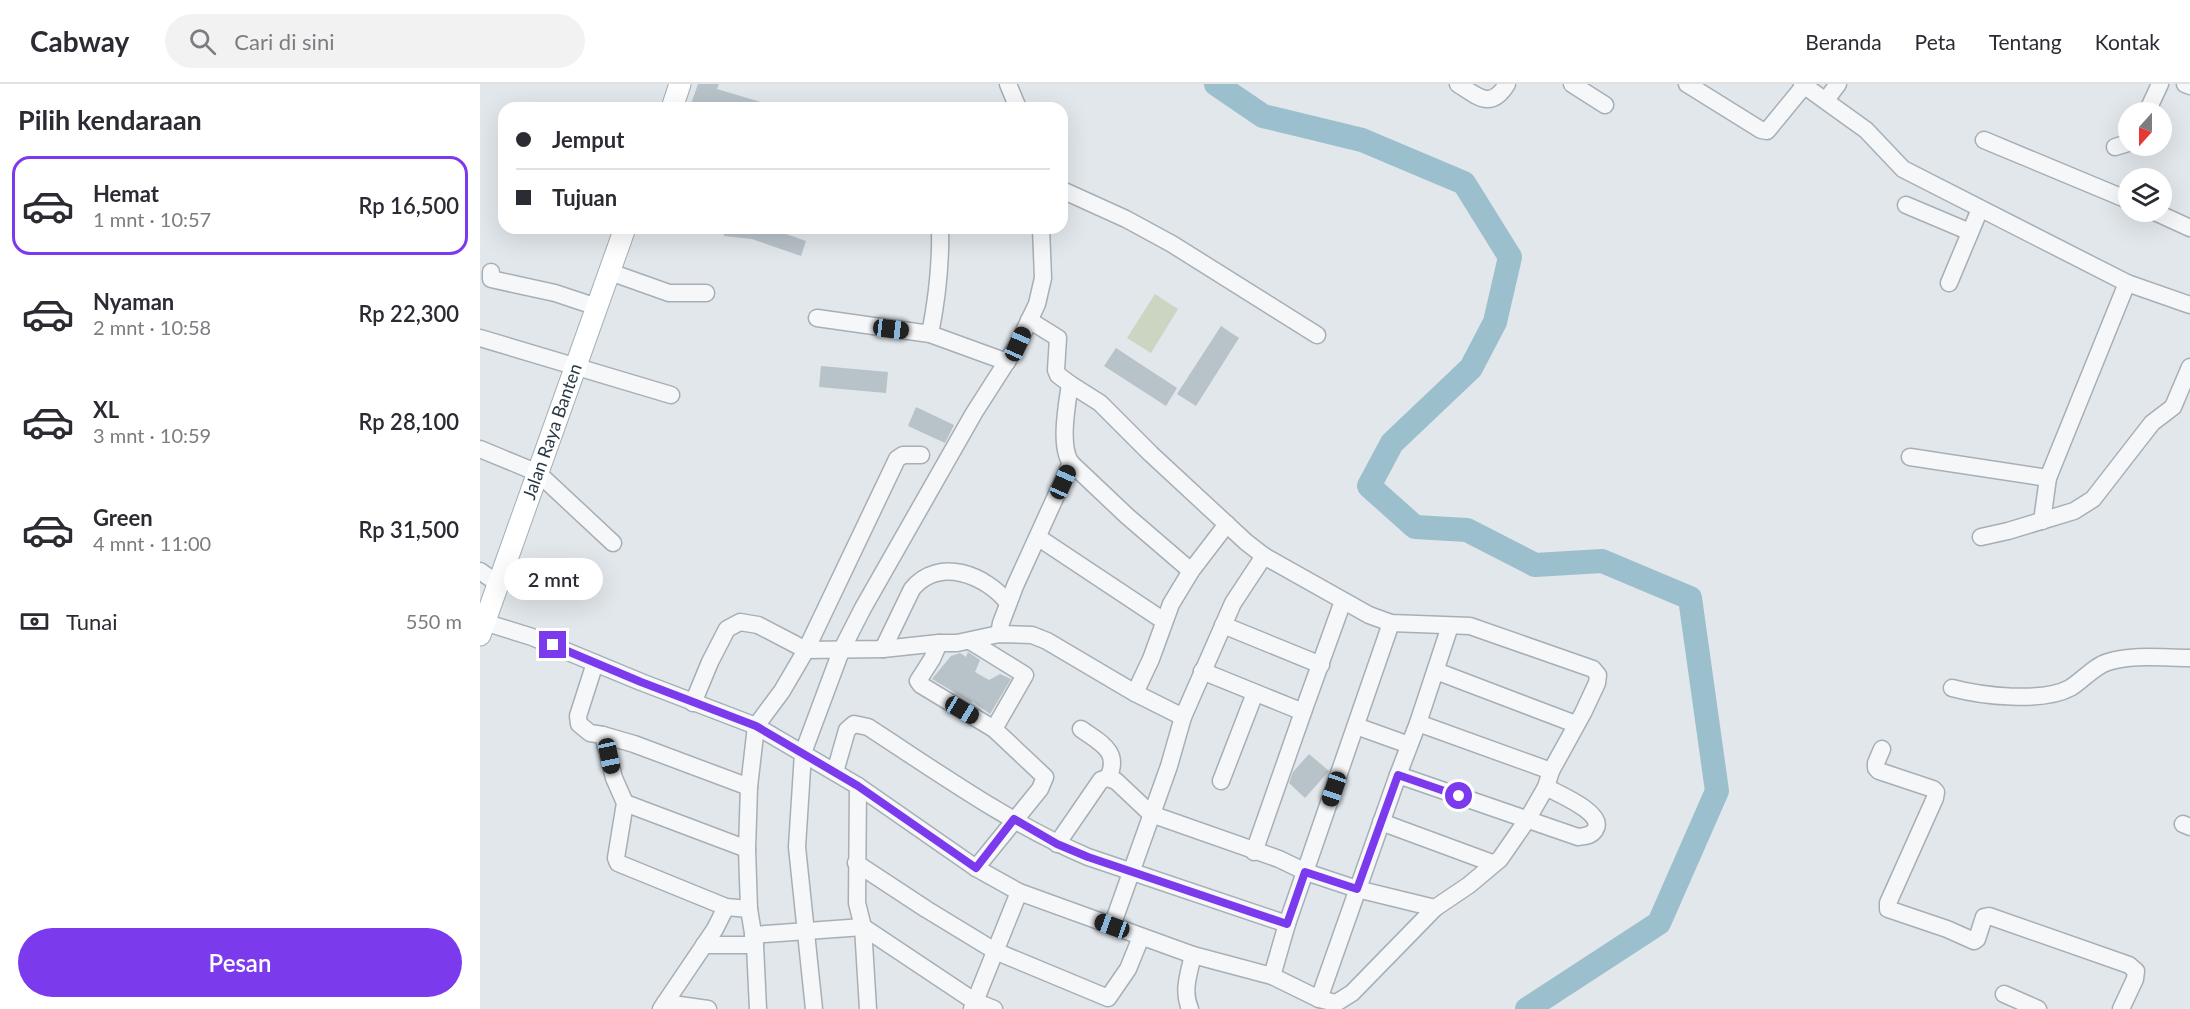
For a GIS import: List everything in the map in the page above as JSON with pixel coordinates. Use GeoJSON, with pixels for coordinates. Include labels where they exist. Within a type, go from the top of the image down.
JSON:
{"type":"FeatureCollection","features":[{"type":"Feature","properties":{"kind":"main road"},"geometry":{"type":"LineString","coordinates":[[674,102],[680,84]]}},
{"type":"Feature","properties":{"kind":"main road","name":"Jalan Raya Banten"},"geometry":{"type":"LineString","coordinates":[[482,628],[623,234]]}},
{"type":"Feature","properties":{"kind":"street"},"geometry":{"type":"LineString","coordinates":[[1008,84],[1016,102]]}},
{"type":"Feature","properties":{"kind":"street"},"geometry":{"type":"LineString","coordinates":[[1458,84],[1480,99],[1491,100],[1499,96],[1507,84]]}},
{"type":"Feature","properties":{"kind":"street"},"geometry":{"type":"LineString","coordinates":[[1572,84],[1605,105]]}},
{"type":"Feature","properties":{"kind":"street"},"geometry":{"type":"LineString","coordinates":[[1687,84],[1761,130],[1767,130],[1803,85],[1866,130],[1903,169],[2127,283],[2190,304]]}},
{"type":"Feature","properties":{"kind":"street"},"geometry":{"type":"LineString","coordinates":[[1826,100],[1838,84]]}},
{"type":"Feature","properties":{"kind":"street"},"geometry":{"type":"LineString","coordinates":[[2152,102],[2160,84]]}},
{"type":"Feature","properties":{"kind":"street"},"geometry":{"type":"LineString","coordinates":[[2185,84],[2190,86]]}},
{"type":"Feature","properties":{"kind":"street"},"geometry":{"type":"LineString","coordinates":[[1984,140],[2118,196]]}},
{"type":"Feature","properties":{"kind":"street"},"geometry":{"type":"LineString","coordinates":[[1068,193],[1126,219],[1172,244],[1317,335]]}},
{"type":"Feature","properties":{"kind":"street"},"geometry":{"type":"LineString","coordinates":[[1906,205],[1970,232]]}},
{"type":"Feature","properties":{"kind":"street"},"geometry":{"type":"LineString","coordinates":[[1949,283],[1980,209]]}},
{"type":"Feature","properties":{"kind":"street"},"geometry":{"type":"LineString","coordinates":[[2172,220],[2190,228]]}},
{"type":"Feature","properties":{"kind":"street"},"geometry":{"type":"LineString","coordinates":[[930,334],[936,306],[940,234]]}},
{"type":"Feature","properties":{"kind":"street"},"geometry":{"type":"LineString","coordinates":[[814,1009],[797,847],[803,753],[841,651],[882,572],[974,413],[1007,362],[1037,304],[1043,278],[1041,234]]}},
{"type":"Feature","properties":{"kind":"street"},"geometry":{"type":"LineString","coordinates":[[491,272],[491,279],[555,293],[597,307]]}},
{"type":"Feature","properties":{"kind":"street"},"geometry":{"type":"LineString","coordinates":[[610,272],[669,294],[706,293]]}},
{"type":"Feature","properties":{"kind":"street"},"geometry":{"type":"LineString","coordinates":[[2042,521],[2048,478],[2127,283]]}},
{"type":"Feature","properties":{"kind":"street"},"geometry":{"type":"LineString","coordinates":[[817,318],[930,334],[1007,362]]}},
{"type":"Feature","properties":{"kind":"street"},"geometry":{"type":"LineString","coordinates":[[482,628],[532,636],[693,703],[756,726],[858,786],[976,868],[1019,892],[1193,955],[1272,976],[1319,999],[1336,1003],[1352,993],[1435,908],[1469,885],[1492,863],[1500,859],[1527,820],[1549,779],[1597,683],[1598,675],[1593,669],[1470,626],[1391,623],[1369,615],[1264,556],[1151,454],[1100,403],[1058,375],[1056,370],[1058,338],[1029,320]]}},
{"type":"Feature","properties":{"kind":"street"},"geometry":{"type":"LineString","coordinates":[[480,338],[671,395]]}},
{"type":"Feature","properties":{"kind":"street"},"geometry":{"type":"LineString","coordinates":[[1981,537],[2074,511],[2092,499],[2152,423],[2173,406],[2190,366]]}},
{"type":"Feature","properties":{"kind":"street"},"geometry":{"type":"LineString","coordinates":[[1070,384],[1066,435],[1067,458],[1127,516],[1191,571]]}},
{"type":"Feature","properties":{"kind":"street"},"geometry":{"type":"LineString","coordinates":[[480,449],[538,473],[614,543]]}},
{"type":"Feature","properties":{"kind":"street"},"geometry":{"type":"LineString","coordinates":[[759,1009],[754,940],[749,909],[747,849],[749,788],[756,726],[782,691],[806,650],[897,459],[903,455],[921,455]]}},
{"type":"Feature","properties":{"kind":"street"},"geometry":{"type":"LineString","coordinates":[[1910,457],[2048,478]]}},
{"type":"Feature","properties":{"kind":"street"},"geometry":{"type":"LineString","coordinates":[[999,634],[1008,603],[1071,463]]}},
{"type":"Feature","properties":{"kind":"street"},"geometry":{"type":"LineString","coordinates":[[1135,693],[1151,659],[1171,604],[1191,571],[1227,524]]}},
{"type":"Feature","properties":{"kind":"street"},"geometry":{"type":"LineString","coordinates":[[1039,538],[1164,621]]}},
{"type":"Feature","properties":{"kind":"street"},"geometry":{"type":"LineString","coordinates":[[1112,926],[1169,766],[1183,717],[1233,603],[1264,556]]}},
{"type":"Feature","properties":{"kind":"street"},"geometry":{"type":"LineString","coordinates":[[480,571],[497,583]]}},
{"type":"Feature","properties":{"kind":"street"},"geometry":{"type":"LineString","coordinates":[[883,649],[912,589],[918,583],[940,573],[963,572],[992,588],[1008,603]]}},
{"type":"Feature","properties":{"kind":"street"},"geometry":{"type":"LineString","coordinates":[[1254,852],[1343,601]]}},
{"type":"Feature","properties":{"kind":"street"},"geometry":{"type":"LineString","coordinates":[[693,703],[727,629],[740,622],[758,625],[806,650],[883,649],[970,641],[999,634],[1032,635],[1047,641],[1135,693],[1183,717]]}},
{"type":"Feature","properties":{"kind":"street"},"geometry":{"type":"LineString","coordinates":[[1272,976],[1287,924],[1391,623]]}},
{"type":"Feature","properties":{"kind":"street"},"geometry":{"type":"LineString","coordinates":[[1223,625],[1321,665]]}},
{"type":"Feature","properties":{"kind":"street"},"geometry":{"type":"LineString","coordinates":[[1319,999],[1418,723],[1450,626]]}},
{"type":"Feature","properties":{"kind":"street"},"geometry":{"type":"LineString","coordinates":[[970,641],[1025,675],[994,729]]}},
{"type":"Feature","properties":{"kind":"street"},"geometry":{"type":"LineString","coordinates":[[939,643],[920,676],[918,681],[921,685],[994,729],[1045,777],[1040,789],[976,868]]}},
{"type":"Feature","properties":{"kind":"street"},"geometry":{"type":"LineString","coordinates":[[1952,688],[1990,695],[2053,694],[2069,688],[2106,662],[2132,658],[2190,658]]}},
{"type":"Feature","properties":{"kind":"street"},"geometry":{"type":"LineString","coordinates":[[595,663],[578,716],[579,724],[590,733],[634,744],[749,788]]}},
{"type":"Feature","properties":{"kind":"street"},"geometry":{"type":"LineString","coordinates":[[1202,671],[1303,712]]}},
{"type":"Feature","properties":{"kind":"street"},"geometry":{"type":"LineString","coordinates":[[1436,671],[1570,722],[1575,726]]}},
{"type":"Feature","properties":{"kind":"street"},"geometry":{"type":"LineString","coordinates":[[1221,781],[1255,693]]}},
{"type":"Feature","properties":{"kind":"street"},"geometry":{"type":"LineString","coordinates":[[1398,775],[1578,837],[1589,835],[1597,826],[1596,819],[1590,811],[1549,779],[1418,723]]}},
{"type":"Feature","properties":{"kind":"street"},"geometry":{"type":"LineString","coordinates":[[835,772],[847,730],[854,724],[861,724],[1057,844],[1131,872],[1287,924]]}},
{"type":"Feature","properties":{"kind":"street"},"geometry":{"type":"LineString","coordinates":[[1356,726],[1409,745]]}},
{"type":"Feature","properties":{"kind":"street"},"geometry":{"type":"LineString","coordinates":[[1081,729],[1106,748],[1111,755],[1114,761],[1108,778]]}},
{"type":"Feature","properties":{"kind":"street"},"geometry":{"type":"LineString","coordinates":[[603,735],[614,778],[625,803],[616,858],[618,863],[726,907],[749,909]]}},
{"type":"Feature","properties":{"kind":"street"},"geometry":{"type":"LineString","coordinates":[[1882,749],[1876,763],[1879,771],[1936,792],[1888,903],[1888,909],[1947,929],[1974,941],[1977,939],[1984,917],[1989,916],[2129,965],[2136,971],[2135,979],[2121,1009]]}},
{"type":"Feature","properties":{"kind":"street"},"geometry":{"type":"LineString","coordinates":[[1057,844],[1101,780],[1108,778],[1116,781],[1151,814],[1279,859],[1305,872],[1357,889],[1435,908]]}},
{"type":"Feature","properties":{"kind":"street"},"geometry":{"type":"LineString","coordinates":[[858,786],[857,903],[862,927],[868,1009]]}},
{"type":"Feature","properties":{"kind":"street"},"geometry":{"type":"LineString","coordinates":[[625,803],[747,849]]}},
{"type":"Feature","properties":{"kind":"street"},"geometry":{"type":"LineString","coordinates":[[1381,822],[1492,863]]}},
{"type":"Feature","properties":{"kind":"street"},"geometry":{"type":"LineString","coordinates":[[856,863],[995,951],[1104,1004],[1128,969],[1141,937]]}},
{"type":"Feature","properties":{"kind":"street"},"geometry":{"type":"LineString","coordinates":[[973,1005],[1019,892]]}},
{"type":"Feature","properties":{"kind":"street"},"geometry":{"type":"LineString","coordinates":[[663,1006],[715,929],[726,907]]}},
{"type":"Feature","properties":{"kind":"street"},"geometry":{"type":"LineString","coordinates":[[704,945],[754,940],[805,931],[862,927],[973,1005],[994,1009]]}},
{"type":"Feature","properties":{"kind":"street"},"geometry":{"type":"LineString","coordinates":[[1190,1009],[1185,999],[1185,988],[1193,955]]}},
{"type":"Feature","properties":{"kind":"street"},"geometry":{"type":"LineString","coordinates":[[2004,994],[2038,1009]]}},
{"type":"Feature","properties":{"kind":"street"},"geometry":{"type":"LineString","coordinates":[[663,1006],[708,1009]]}},
{"type":"Feature","properties":{"kind":"green space"},"geometry":{"type":"Polygon","coordinates":[[[1155,294],[1178,309],[1151,353],[1127,338],[1155,294]]]}},
{"type":"Feature","properties":{"kind":"building"},"geometry":{"type":"Polygon","coordinates":[[[698,84],[719,84],[717,89],[761,102],[692,102],[698,84]]]}},
{"type":"Feature","properties":{"kind":"building"},"geometry":{"type":"Polygon","coordinates":[[[724,234],[786,234],[806,241],[801,256],[752,239],[724,236],[724,234]]]}},
{"type":"Feature","properties":{"kind":"building"},"geometry":{"type":"Polygon","coordinates":[[[1221,326],[1239,338],[1196,406],[1177,394],[1221,326]]]}},
{"type":"Feature","properties":{"kind":"building"},"geometry":{"type":"Polygon","coordinates":[[[1116,348],[1177,388],[1166,406],[1104,366],[1116,348]]]}},
{"type":"Feature","properties":{"kind":"building"},"geometry":{"type":"Polygon","coordinates":[[[821,366],[888,372],[886,393],[819,387],[821,366]]]}},
{"type":"Feature","properties":{"kind":"building"},"geometry":{"type":"Polygon","coordinates":[[[916,407],[954,425],[945,443],[908,426],[916,407]]]}},
{"type":"Feature","properties":{"kind":"building"},"geometry":{"type":"Polygon","coordinates":[[[968,652],[980,660],[975,672],[989,680],[1000,674],[1011,679],[990,714],[972,701],[972,703],[932,679],[951,656],[960,653],[966,657],[968,652]]]}},
{"type":"Feature","properties":{"kind":"building"},"geometry":{"type":"Polygon","coordinates":[[[1309,754],[1329,771],[1305,798],[1289,783],[1293,772],[1309,754]]]}},
{"type":"Feature","properties":{"kind":"waterway"},"geometry":{"type":"LineString","coordinates":[[1216,84],[1263,116],[1362,140],[1464,183],[1510,257],[1495,322],[1471,368],[1392,443],[1369,486],[1415,527],[1467,530],[1535,565],[1602,561],[1690,598],[1717,791],[1659,923],[1527,1009]]}},
{"type":"Feature","properties":{"kind":"route"},"geometry":{"type":"LineString","coordinates":[[553,645],[693,703],[756,726],[858,786],[976,868],[1014,819],[1057,844],[1088,857],[1287,924],[1305,872],[1357,889],[1398,775],[1459,796]]}}]}
